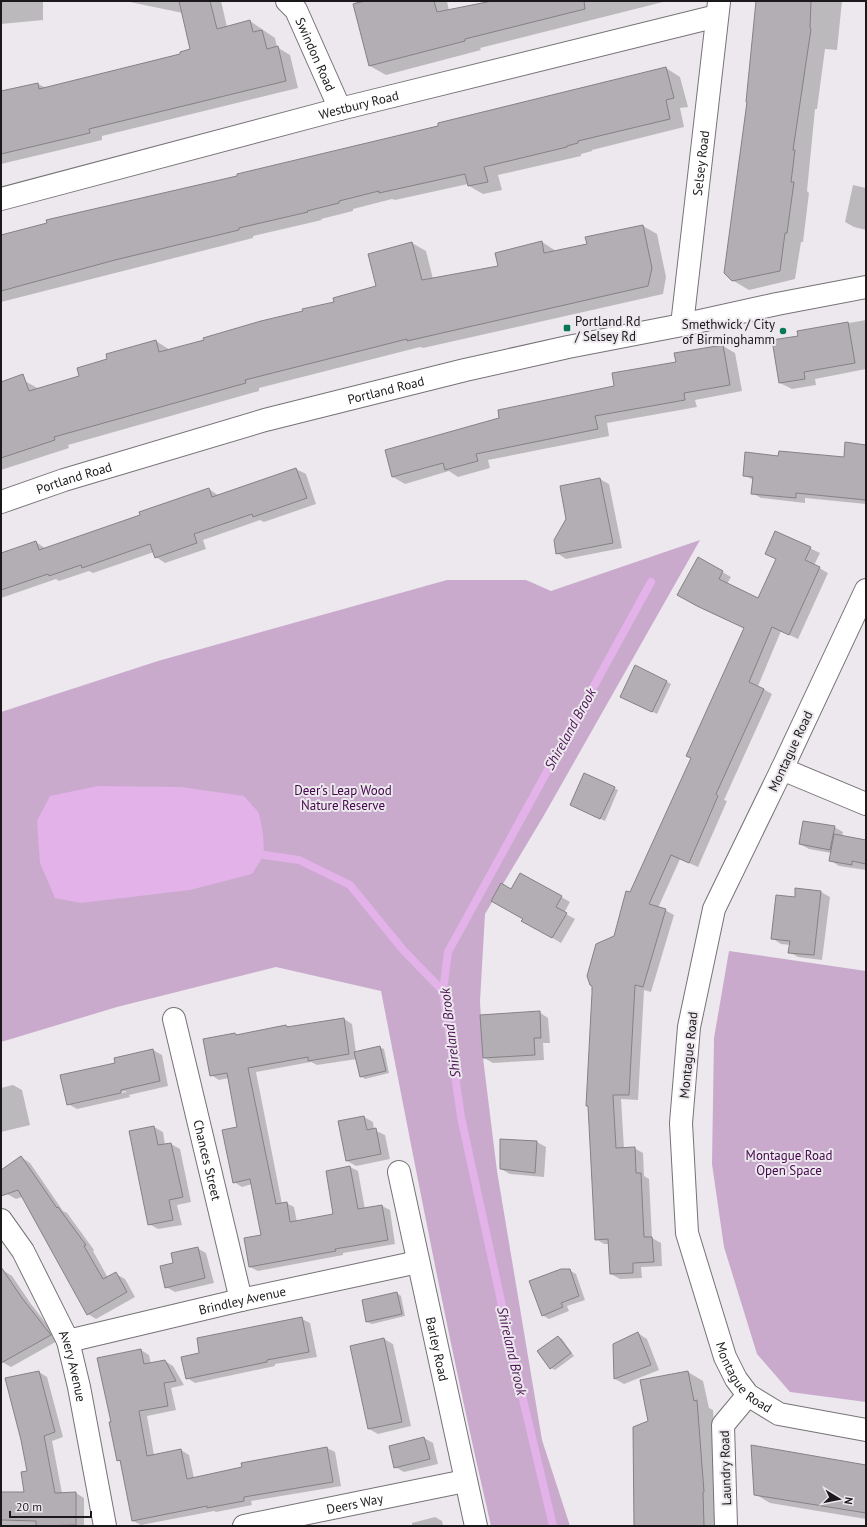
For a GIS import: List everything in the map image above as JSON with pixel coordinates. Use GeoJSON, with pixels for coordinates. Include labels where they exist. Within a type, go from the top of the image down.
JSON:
{"type":"FeatureCollection","features":[{"type":"Feature","properties":{"kind":"street","name":"Swindon Road"},"geometry":{"type":"LineString","coordinates":[[287,1],[296,10],[340,109]]}},
{"type":"Feature","properties":{"kind":"street","name":"Westbury Road"},"geometry":{"type":"LineString","coordinates":[[1,199],[718,9]]}},
{"type":"Feature","properties":{"kind":"street","name":"Selsey Road"},"geometry":{"type":"LineString","coordinates":[[682,325],[718,9]]}},
{"type":"Feature","properties":{"kind":"street","name":"Portland Road"},"geometry":{"type":"LineString","coordinates":[[1,502],[64,480],[265,420],[465,370],[568,347],[866,287]]}},
{"type":"Feature","properties":{"kind":"street","name":"Montague Road"},"geometry":{"type":"LineString","coordinates":[[866,590],[714,909],[689,1027],[681,1123],[687,1232],[725,1357],[736,1379],[748,1395],[779,1414],[866,1430]]}},
{"type":"Feature","properties":{"kind":"street"},"geometry":{"type":"LineString","coordinates":[[782,769],[866,804]]}},
{"type":"Feature","properties":{"kind":"street","name":"Chances Street"},"geometry":{"type":"LineString","coordinates":[[174,1019],[241,1300]]}},
{"type":"Feature","properties":{"kind":"street","name":"Barley Road"},"geometry":{"type":"LineString","coordinates":[[399,1172],[476,1526]]}},
{"type":"Feature","properties":{"kind":"street","name":"Avery Avenue"},"geometry":{"type":"LineString","coordinates":[[1,1220],[23,1251],[68,1341],[79,1387],[105,1526]]}},
{"type":"Feature","properties":{"kind":"street","name":"Brindley Avenue"},"geometry":{"type":"LineString","coordinates":[[68,1341],[241,1300],[418,1262]]}},
{"type":"Feature","properties":{"kind":"street","name":"Laundry Road"},"geometry":{"type":"LineString","coordinates":[[726,1526],[723,1425],[748,1395]]}},
{"type":"Feature","properties":{"kind":"street","name":"Deers Way"},"geometry":{"type":"LineString","coordinates":[[244,1526],[465,1481]]}},
{"type":"Feature","properties":{"kind":"green space","name":"Deer's Leap Wood Nature Reserve"},"geometry":{"type":"Polygon","coordinates":[[[700,540],[543,817],[485,914],[480,1001],[483,1058],[497,1171],[542,1440],[570,1526],[491,1526],[447,1326],[381,991],[276,967],[117,1007],[1,1042],[1,712],[158,661],[447,580],[526,580],[551,591],[700,540]]]}},
{"type":"Feature","properties":{"kind":"green space","name":"Montague Road Open Space"},"geometry":{"type":"Polygon","coordinates":[[[729,951],[866,971],[866,1402],[790,1392],[757,1354],[724,1247],[712,1164],[714,1038],[729,951]]]}},
{"type":"Feature","properties":{"kind":"shaded area"},"geometry":{"type":"Polygon","coordinates":[[[98,786],[181,787],[244,796],[259,813],[263,834],[264,855],[252,874],[190,890],[81,903],[55,898],[40,863],[37,821],[50,796],[98,786]]]}},
{"type":"Feature","properties":{"kind":"building"},"geometry":{"type":"Polygon","coordinates":[[[179,1],[210,1],[217,29],[250,20],[253,32],[262,30],[267,49],[278,46],[286,81],[89,129],[90,133],[1,154],[1,91],[38,83],[39,89],[180,54],[180,52],[190,49],[179,1]]]}},
{"type":"Feature","properties":{"kind":"building"},"geometry":{"type":"Polygon","coordinates":[[[365,1],[434,1],[437,12],[492,1],[584,1],[585,9],[465,39],[465,41],[369,66],[353,4],[365,1]]]}},
{"type":"Feature","properties":{"kind":"building"},"geometry":{"type":"Polygon","coordinates":[[[756,1],[811,1],[811,29],[793,150],[795,150],[791,182],[794,182],[780,271],[732,281],[724,273],[747,102],[756,1]]]}},
{"type":"Feature","properties":{"kind":"building"},"geometry":{"type":"Polygon","coordinates":[[[666,67],[674,98],[666,100],[670,119],[578,141],[578,143],[567,147],[484,167],[488,182],[468,186],[465,174],[379,193],[379,191],[339,201],[339,203],[307,211],[308,212],[239,228],[239,230],[115,260],[1,291],[1,235],[47,223],[46,220],[237,176],[237,174],[438,126],[438,123],[666,67]]]}},
{"type":"Feature","properties":{"kind":"building"},"geometry":{"type":"Polygon","coordinates":[[[643,225],[652,268],[648,286],[407,341],[407,339],[245,380],[246,383],[54,437],[55,440],[1,458],[1,382],[23,374],[29,391],[79,376],[77,368],[107,359],[106,354],[156,340],[159,352],[204,340],[203,338],[261,321],[303,311],[302,309],[334,302],[333,298],[376,286],[368,254],[412,242],[422,280],[498,266],[495,253],[542,241],[544,253],[587,244],[585,237],[643,225]]]}},
{"type":"Feature","properties":{"kind":"building"},"geometry":{"type":"Polygon","coordinates":[[[848,322],[855,363],[804,372],[805,379],[779,383],[772,340],[798,336],[797,331],[848,322]]]}},
{"type":"Feature","properties":{"kind":"building"},"geometry":{"type":"Polygon","coordinates":[[[723,345],[730,385],[684,393],[685,400],[595,416],[598,429],[476,454],[478,461],[445,470],[443,463],[392,477],[385,450],[499,418],[498,410],[614,386],[612,373],[676,362],[674,353],[723,345]]]}},
{"type":"Feature","properties":{"kind":"building"},"geometry":{"type":"Polygon","coordinates":[[[845,442],[866,445],[866,500],[796,493],[796,498],[751,494],[753,477],[743,476],[745,452],[778,456],[779,451],[844,457],[845,442]]]}},
{"type":"Feature","properties":{"kind":"building"},"geometry":{"type":"Polygon","coordinates":[[[296,468],[307,498],[253,517],[252,514],[194,534],[197,543],[155,558],[150,544],[82,568],[81,565],[49,576],[48,574],[1,590],[1,553],[36,541],[39,550],[140,515],[139,512],[209,488],[212,497],[296,468]]]}},
{"type":"Feature","properties":{"kind":"building"},"geometry":{"type":"Polygon","coordinates":[[[600,478],[613,543],[556,554],[554,540],[566,519],[560,486],[600,478]]]}},
{"type":"Feature","properties":{"kind":"building"},"geometry":{"type":"Polygon","coordinates":[[[775,531],[811,547],[805,560],[820,567],[789,635],[772,627],[749,682],[764,689],[716,794],[718,796],[689,863],[671,855],[649,904],[666,909],[643,987],[635,985],[629,1095],[613,1095],[616,1148],[635,1147],[636,1173],[641,1173],[644,1237],[652,1237],[654,1262],[633,1263],[633,1273],[610,1274],[608,1239],[595,1240],[588,1106],[586,1106],[592,993],[592,986],[590,985],[587,976],[596,944],[614,936],[626,891],[630,892],[691,758],[686,756],[744,628],[677,595],[698,557],[723,571],[719,579],[758,598],[776,559],[765,554],[775,531]]]}},
{"type":"Feature","properties":{"kind":"building"},"geometry":{"type":"Polygon","coordinates":[[[635,665],[667,681],[652,712],[620,697],[635,665]]]}},
{"type":"Feature","properties":{"kind":"building"},"geometry":{"type":"Polygon","coordinates":[[[584,773],[615,787],[600,819],[570,805],[584,773]]]}},
{"type":"Feature","properties":{"kind":"building"},"geometry":{"type":"Polygon","coordinates":[[[803,821],[835,826],[830,850],[799,844],[803,821]]]}},
{"type":"Feature","properties":{"kind":"building"},"geometry":{"type":"Polygon","coordinates":[[[834,834],[866,840],[866,864],[852,861],[852,865],[829,861],[834,834]]]}},
{"type":"Feature","properties":{"kind":"building"},"geometry":{"type":"Polygon","coordinates":[[[520,873],[562,896],[556,907],[567,913],[552,938],[521,921],[523,919],[491,901],[501,883],[511,889],[520,873]]]}},
{"type":"Feature","properties":{"kind":"building"},"geometry":{"type":"Polygon","coordinates":[[[795,888],[821,891],[814,955],[788,953],[790,941],[771,939],[776,895],[795,897],[795,888]]]}},
{"type":"Feature","properties":{"kind":"building"},"geometry":{"type":"Polygon","coordinates":[[[540,1011],[541,1038],[534,1038],[535,1055],[483,1058],[480,1015],[540,1011]]]}},
{"type":"Feature","properties":{"kind":"building"},"geometry":{"type":"Polygon","coordinates":[[[344,1018],[349,1054],[308,1061],[308,1057],[248,1068],[276,1204],[287,1202],[290,1222],[333,1214],[326,1171],[350,1166],[358,1209],[382,1205],[388,1240],[335,1249],[336,1251],[249,1267],[244,1238],[261,1235],[250,1179],[233,1183],[222,1130],[237,1127],[227,1073],[210,1076],[203,1039],[235,1033],[236,1035],[286,1025],[287,1027],[344,1018]]]}},
{"type":"Feature","properties":{"kind":"building"},"geometry":{"type":"Polygon","coordinates":[[[380,1046],[386,1071],[360,1077],[354,1052],[380,1046]]]}},
{"type":"Feature","properties":{"kind":"building"},"geometry":{"type":"Polygon","coordinates":[[[153,1049],[160,1081],[121,1090],[121,1093],[67,1105],[60,1075],[115,1063],[114,1058],[153,1049]]]}},
{"type":"Feature","properties":{"kind":"building"},"geometry":{"type":"Polygon","coordinates":[[[364,1116],[367,1130],[376,1128],[381,1154],[346,1161],[338,1121],[364,1116]]]}},
{"type":"Feature","properties":{"kind":"building"},"geometry":{"type":"Polygon","coordinates":[[[154,1126],[158,1145],[171,1143],[183,1197],[169,1200],[173,1220],[148,1225],[129,1131],[154,1126]]]}},
{"type":"Feature","properties":{"kind":"building"},"geometry":{"type":"Polygon","coordinates":[[[500,1139],[537,1141],[535,1173],[500,1169],[500,1139]]]}},
{"type":"Feature","properties":{"kind":"building"},"geometry":{"type":"Polygon","coordinates":[[[21,1156],[57,1208],[58,1207],[86,1245],[84,1246],[103,1279],[116,1272],[127,1292],[87,1315],[18,1190],[1,1196],[1,1170],[21,1156]]]}},
{"type":"Feature","properties":{"kind":"building"},"geometry":{"type":"Polygon","coordinates":[[[198,1247],[205,1278],[165,1288],[160,1266],[173,1263],[171,1253],[198,1247]]]}},
{"type":"Feature","properties":{"kind":"building"},"geometry":{"type":"Polygon","coordinates":[[[1,1267],[22,1298],[51,1335],[1,1363],[1,1267]]]}},
{"type":"Feature","properties":{"kind":"building"},"geometry":{"type":"Polygon","coordinates":[[[561,1269],[570,1269],[579,1296],[561,1303],[563,1307],[542,1316],[529,1281],[561,1269]]]}},
{"type":"Feature","properties":{"kind":"building"},"geometry":{"type":"Polygon","coordinates":[[[397,1292],[402,1314],[366,1322],[362,1300],[397,1292]]]}},
{"type":"Feature","properties":{"kind":"building"},"geometry":{"type":"Polygon","coordinates":[[[302,1317],[309,1352],[186,1379],[181,1357],[199,1353],[197,1338],[302,1317]]]}},
{"type":"Feature","properties":{"kind":"building"},"geometry":{"type":"Polygon","coordinates":[[[638,1332],[651,1365],[614,1379],[613,1344],[638,1332]]]}},
{"type":"Feature","properties":{"kind":"building"},"geometry":{"type":"Polygon","coordinates":[[[558,1336],[571,1353],[550,1369],[537,1351],[558,1336]]]}},
{"type":"Feature","properties":{"kind":"building"},"geometry":{"type":"Polygon","coordinates":[[[384,1338],[402,1422],[368,1429],[350,1346],[384,1338]]]}},
{"type":"Feature","properties":{"kind":"building"},"geometry":{"type":"Polygon","coordinates":[[[141,1349],[144,1364],[165,1360],[176,1381],[164,1383],[168,1406],[139,1411],[147,1456],[181,1449],[187,1479],[242,1467],[241,1463],[327,1447],[333,1482],[244,1497],[244,1501],[207,1508],[207,1506],[132,1521],[120,1460],[117,1461],[109,1422],[111,1422],[97,1358],[141,1349]]]}},
{"type":"Feature","properties":{"kind":"building"},"geometry":{"type":"Polygon","coordinates":[[[39,1371],[55,1432],[44,1436],[55,1493],[76,1492],[76,1525],[36,1526],[36,1521],[1,1520],[1,1492],[24,1492],[21,1472],[27,1471],[21,1440],[5,1378],[39,1371]]]}},
{"type":"Feature","properties":{"kind":"building"},"geometry":{"type":"Polygon","coordinates":[[[688,1371],[694,1401],[697,1400],[704,1492],[704,1526],[634,1526],[633,1427],[648,1421],[640,1380],[688,1371]]]}},
{"type":"Feature","properties":{"kind":"building"},"geometry":{"type":"Polygon","coordinates":[[[424,1437],[430,1459],[394,1468],[389,1446],[424,1437]]]}},
{"type":"Feature","properties":{"kind":"building"},"geometry":{"type":"Polygon","coordinates":[[[751,1445],[866,1465],[866,1513],[754,1495],[751,1445]]]}},
{"type":"Feature","properties":{"kind":"waterway","name":"Shireland Brook"},"geometry":{"type":"LineString","coordinates":[[553,1526],[516,1370],[461,1117],[443,991],[448,952],[651,582]]}},
{"type":"Feature","properties":{"kind":"waterway"},"geometry":{"type":"LineString","coordinates":[[264,855],[299,860],[350,885],[404,951],[443,991]]}},
{"type":"Feature","properties":{"kind":"place","name":"Portland Rd / Selsey Rd"},"geometry":{"type":"Point","coordinates":[567,328]}},
{"type":"Feature","properties":{"kind":"place","name":"Smethwick / City of Birminghamm"},"geometry":{"type":"Point","coordinates":[783,331]}}]}
